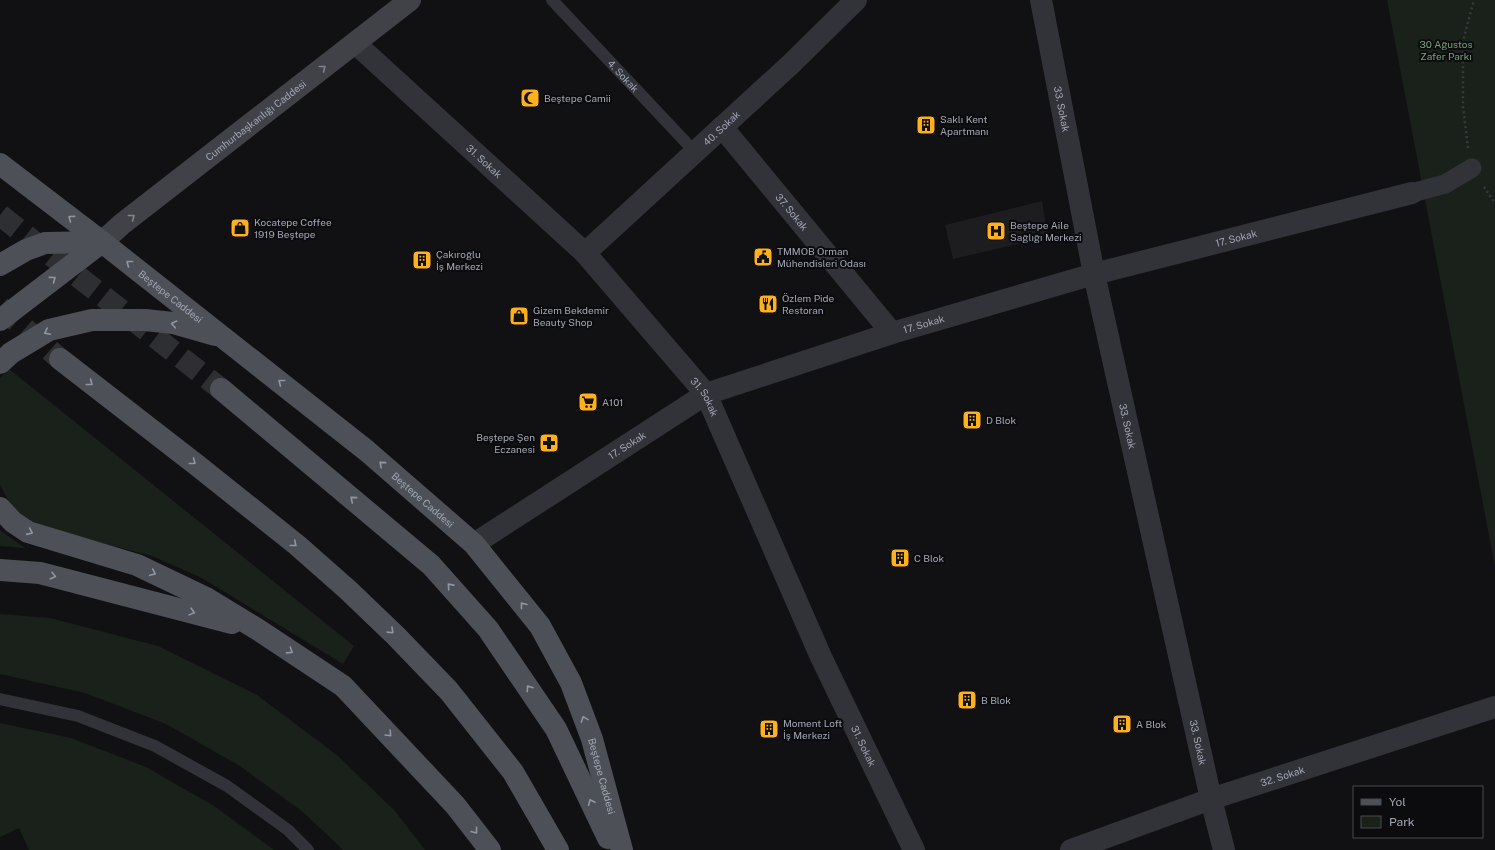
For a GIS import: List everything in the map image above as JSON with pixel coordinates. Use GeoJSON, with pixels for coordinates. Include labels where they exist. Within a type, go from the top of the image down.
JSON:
{"type":"FeatureCollection","features":[{"type":"Feature","properties":{"kind":"main road","name":"Cumhurbaşkanlığı Caddesi"},"geometry":{"type":"LineString","coordinates":[[102,242],[122,224],[410,0]]}},
{"type":"Feature","properties":{"kind":"main road","name":"Beştepe Caddesi"},"geometry":{"type":"LineString","coordinates":[[0,164],[102,242],[367,451],[474,544],[540,626],[571,683],[592,739],[622,850]]}},
{"type":"Feature","properties":{"kind":"main road"},"geometry":{"type":"LineString","coordinates":[[0,265],[26,250],[45,243],[102,242]]}},
{"type":"Feature","properties":{"kind":"main road"},"geometry":{"type":"LineString","coordinates":[[0,320],[102,242]]}},
{"type":"Feature","properties":{"kind":"main road"},"geometry":{"type":"LineString","coordinates":[[0,363],[11,353],[49,330],[92,320],[145,320],[173,323],[225,339]]}},
{"type":"Feature","properties":{"kind":"main road"},"geometry":{"type":"LineString","coordinates":[[60,359],[198,466],[297,546],[348,590],[396,636],[449,691],[514,772],[558,850]]}},
{"type":"Feature","properties":{"kind":"main road","name":"Beştepe Caddesi"},"geometry":{"type":"LineString","coordinates":[[221,389],[431,565],[488,629],[556,729],[614,850]]}},
{"type":"Feature","properties":{"kind":"main road"},"geometry":{"type":"LineString","coordinates":[[0,508],[13,522],[28,532],[137,566],[206,598],[257,629],[343,686],[455,804],[490,850]]}},
{"type":"Feature","properties":{"kind":"main road"},"geometry":{"type":"LineString","coordinates":[[0,570],[40,573],[257,629]]}},
{"type":"Feature","properties":{"kind":"street","name":"40. Sokak"},"geometry":{"type":"LineString","coordinates":[[585,253],[791,64],[856,0]]}},
{"type":"Feature","properties":{"kind":"street","name":"33. Sokak"},"geometry":{"type":"LineString","coordinates":[[1042,0],[1094,274],[1211,799],[1224,850]]}},
{"type":"Feature","properties":{"kind":"street","name":"31. Sokak"},"geometry":{"type":"LineString","coordinates":[[355,43],[585,253],[706,394],[821,657],[914,850]]}},
{"type":"Feature","properties":{"kind":"street","name":"37. Sokak"},"geometry":{"type":"LineString","coordinates":[[722,128],[892,333]]}},
{"type":"Feature","properties":{"kind":"street"},"geometry":{"type":"LineString","coordinates":[[1412,193],[1445,184],[1472,168]]}},
{"type":"Feature","properties":{"kind":"street","name":"17. Sokak"},"geometry":{"type":"LineString","coordinates":[[474,544],[706,394],[892,333],[1094,274],[1412,193]]}},
{"type":"Feature","properties":{"kind":"street","name":"32. Sokak"},"geometry":{"type":"LineString","coordinates":[[1071,850],[1211,799],[1495,707]]}},
{"type":"Feature","properties":{"kind":"lane","name":"4. Sokak"},"geometry":{"type":"LineString","coordinates":[[552,0],[696,152]]}},
{"type":"Feature","properties":{"kind":"lane"},"geometry":{"type":"LineString","coordinates":[[0,699],[78,716],[156,746],[227,786],[288,830],[308,850]]}},
{"type":"Feature","properties":{"kind":"path"},"geometry":{"type":"LineString","coordinates":[[1474,0],[1463,41],[1463,107],[1472,168],[1495,203]]}},
{"type":"Feature","properties":{"kind":"shaded area","name":"Beştepe Aile Sağlığı Merkezi"},"geometry":{"type":"Polygon","coordinates":[[[1042,201],[1048,237],[953,259],[945,225],[1042,201]]]}},
{"type":"Feature","properties":{"kind":"green space","name":"30 Ağustos Zafer Parkı"},"geometry":{"type":"Polygon","coordinates":[[[1387,0],[1495,0],[1495,567],[1387,0]]]}},
{"type":"Feature","properties":{"kind":"green space"},"geometry":{"type":"Polygon","coordinates":[[[9,369],[354,646],[343,664],[200,577],[152,556],[43,528],[18,512],[8,500],[0,485],[0,378],[9,369]]]}},
{"type":"Feature","properties":{"kind":"green space"},"geometry":{"type":"Polygon","coordinates":[[[0,530],[25,548],[0,546],[0,530]]]}},
{"type":"Feature","properties":{"kind":"green space"},"geometry":{"type":"Polygon","coordinates":[[[0,614],[50,618],[158,646],[257,695],[338,756],[395,811],[425,850],[343,850],[303,812],[240,766],[166,724],[85,693],[0,674],[0,614]]]}},
{"type":"Feature","properties":{"kind":"green space"},"geometry":{"type":"Polygon","coordinates":[[[0,723],[71,738],[146,767],[214,806],[274,850],[29,850],[19,828],[0,837],[0,723]]]}},
{"type":"Feature","properties":{"kind":"tunnel"},"geometry":{"type":"LineString","coordinates":[[0,215],[221,389]]}},
{"type":"Feature","properties":{"kind":"tunnel"},"geometry":{"type":"LineString","coordinates":[[0,307],[60,359]]}},
{"type":"Feature","properties":{"kind":"place","name":"Beştepe Camii"},"geometry":{"type":"Point","coordinates":[530,98]}},
{"type":"Feature","properties":{"kind":"place","name":"Saklı Kent Apartmanı"},"geometry":{"type":"Point","coordinates":[926,125]}},
{"type":"Feature","properties":{"kind":"place","name":"Kocatepe Coffee 1919 Beştepe"},"geometry":{"type":"Point","coordinates":[240,228]}},
{"type":"Feature","properties":{"kind":"place","name":"Beştepe Aile Sağlığı Merkezi"},"geometry":{"type":"Point","coordinates":[996,231]}},
{"type":"Feature","properties":{"kind":"place","name":"TMMOB Orman Mühendisleri Odası"},"geometry":{"type":"Point","coordinates":[763,257]}},
{"type":"Feature","properties":{"kind":"place","name":"Çakıroğlu İş Merkezi"},"geometry":{"type":"Point","coordinates":[422,260]}},
{"type":"Feature","properties":{"kind":"place","name":"Özlem Pide Restoran"},"geometry":{"type":"Point","coordinates":[768,304]}},
{"type":"Feature","properties":{"kind":"place","name":"Gizem Bekdemir Beauty Shop"},"geometry":{"type":"Point","coordinates":[519,316]}},
{"type":"Feature","properties":{"kind":"place","name":"A101"},"geometry":{"type":"Point","coordinates":[588,402]}},
{"type":"Feature","properties":{"kind":"place","name":"D Blok"},"geometry":{"type":"Point","coordinates":[972,420]}},
{"type":"Feature","properties":{"kind":"place","name":"Beştepe Şen Eczanesi"},"geometry":{"type":"Point","coordinates":[549,443]}},
{"type":"Feature","properties":{"kind":"place","name":"C Blok"},"geometry":{"type":"Point","coordinates":[900,558]}},
{"type":"Feature","properties":{"kind":"place","name":"B Blok"},"geometry":{"type":"Point","coordinates":[967,700]}},
{"type":"Feature","properties":{"kind":"place","name":"A Blok"},"geometry":{"type":"Point","coordinates":[1122,724]}},
{"type":"Feature","properties":{"kind":"place","name":"Moment Loft İş Merkezi"},"geometry":{"type":"Point","coordinates":[769,729]}}]}
